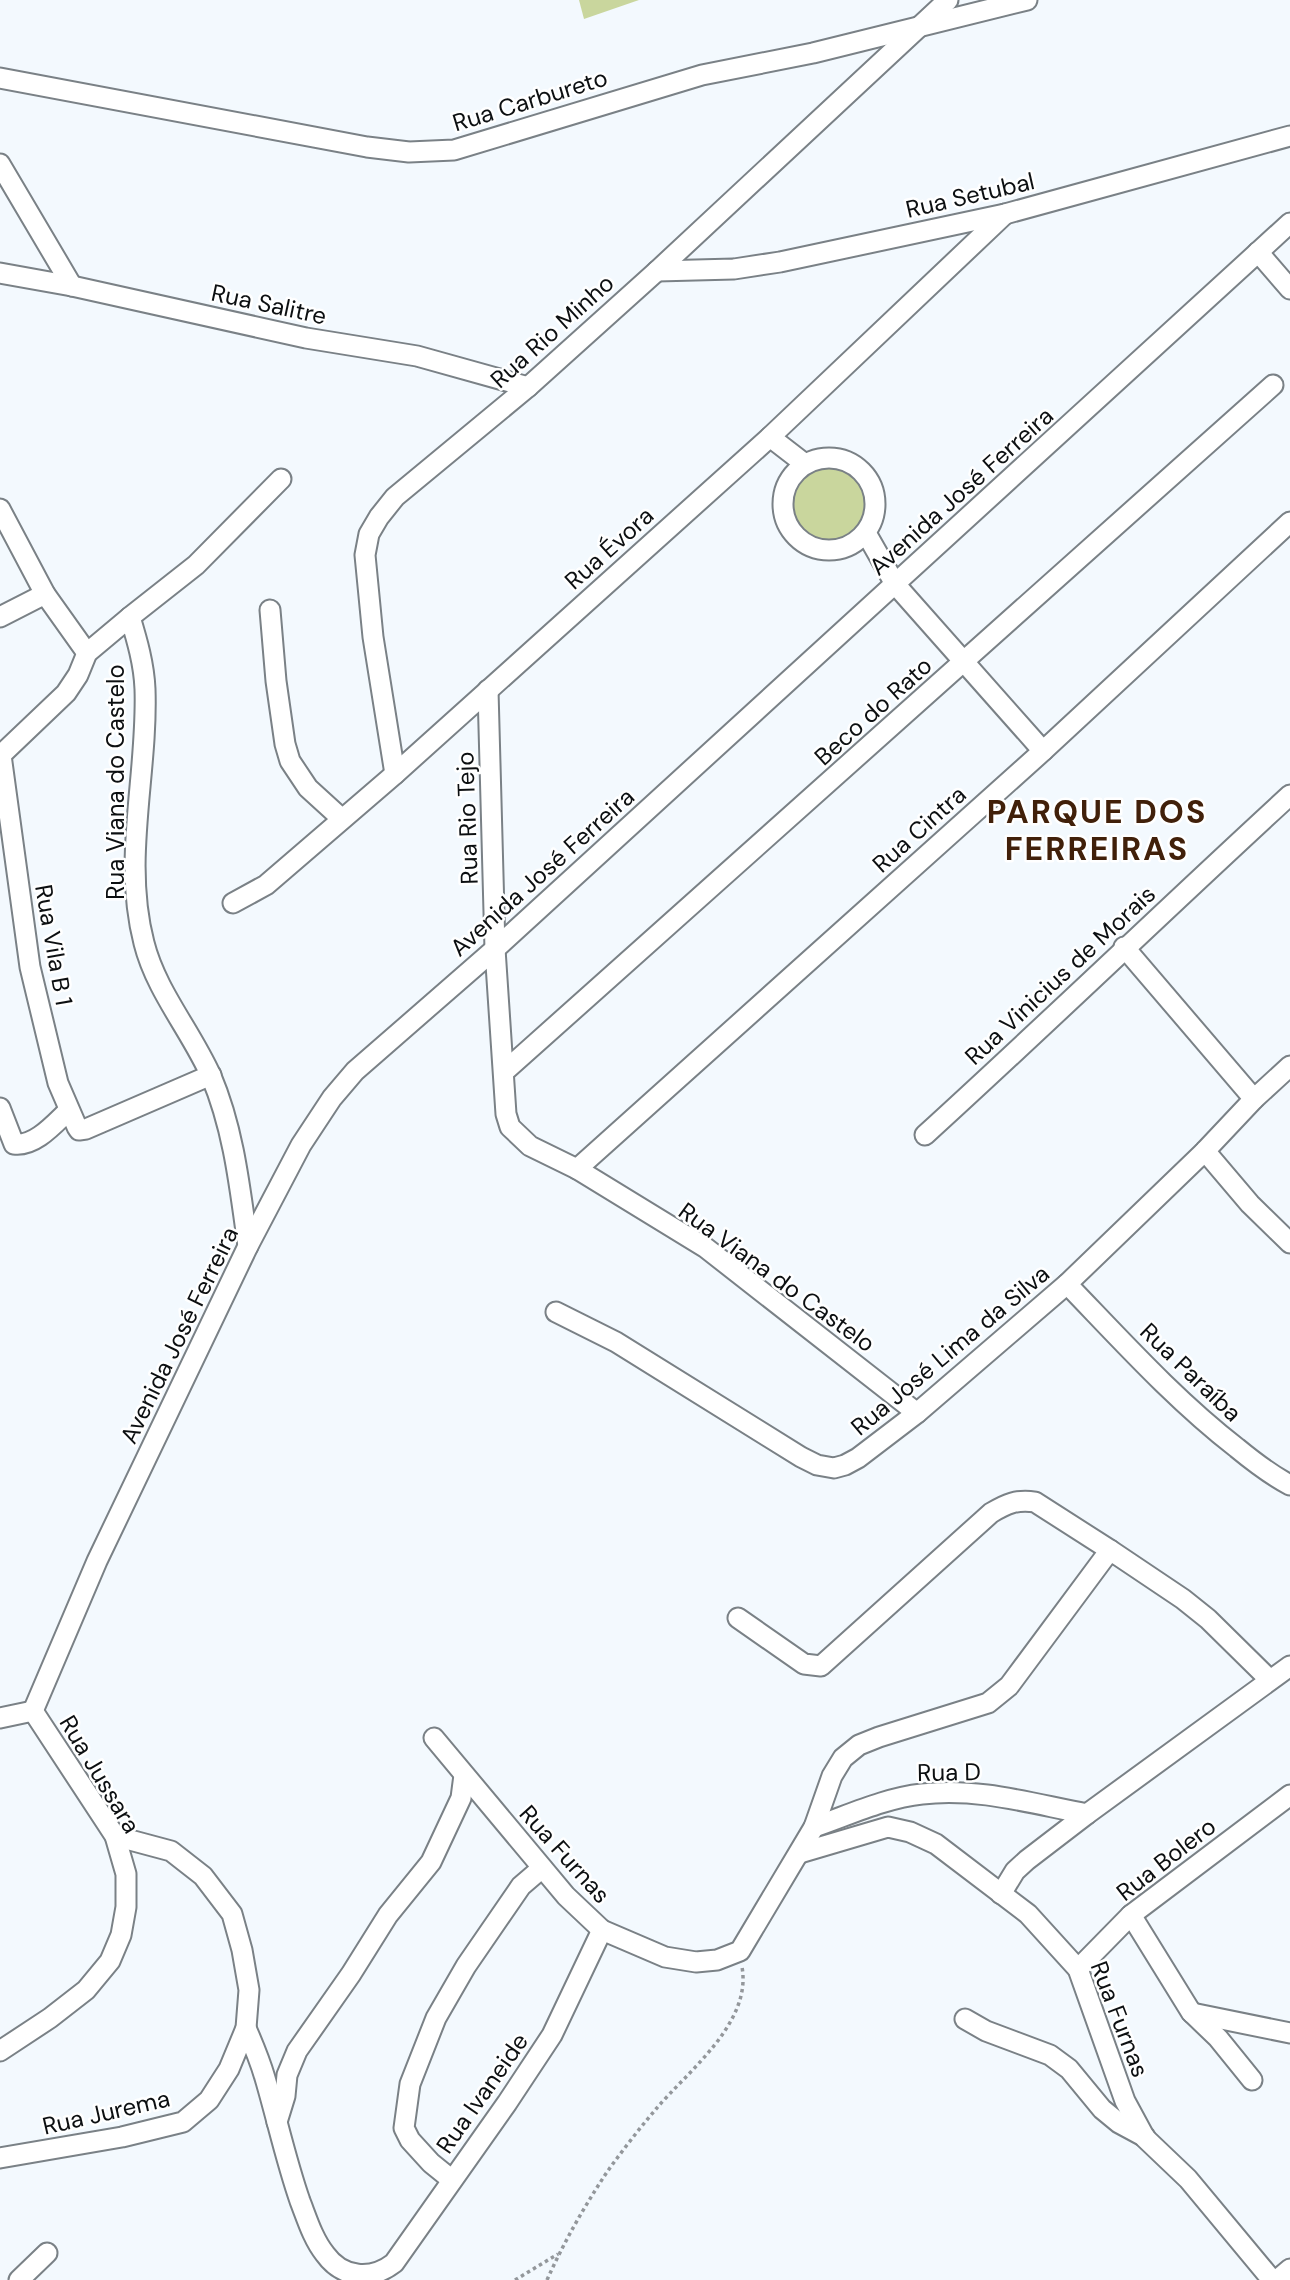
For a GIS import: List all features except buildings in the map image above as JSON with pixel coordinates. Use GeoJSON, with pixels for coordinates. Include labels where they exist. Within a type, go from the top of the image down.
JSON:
{"type":"FeatureCollection","features":[{"type":"Feature","properties":{"kind":"street","name":"Rua Rio Minho"},"geometry":{"type":"LineString","coordinates":[[395,774],[373,637],[365,555],[369,534],[379,517],[395,497],[528,387],[657,271],[948,0]]}},
{"type":"Feature","properties":{"kind":"street","name":"Rua Carbureto"},"geometry":{"type":"LineString","coordinates":[[0,78],[367,147],[409,152],[454,150],[702,75],[813,53],[1027,0]]}},
{"type":"Feature","properties":{"kind":"street","name":"Rua Setubal"},"geometry":{"type":"LineString","coordinates":[[657,271],[734,269],[769,264],[1005,214],[1290,135]]}},
{"type":"Feature","properties":{"kind":"street"},"geometry":{"type":"LineString","coordinates":[[0,164],[72,286]]}},
{"type":"Feature","properties":{"kind":"street","name":"Rua Évora"},"geometry":{"type":"LineString","coordinates":[[233,903],[266,885],[395,774],[770,437],[1005,214]]}},
{"type":"Feature","properties":{"kind":"street","name":"Avenida José Ferreira"},"geometry":{"type":"LineString","coordinates":[[33,1711],[97,1561],[248,1247],[301,1145],[332,1098],[355,1071],[495,949],[1290,223]]}},
{"type":"Feature","properties":{"kind":"street"},"geometry":{"type":"LineString","coordinates":[[1258,252],[1290,289]]}},
{"type":"Feature","properties":{"kind":"street","name":"Rua Salitre"},"geometry":{"type":"LineString","coordinates":[[0,273],[72,286],[306,338],[417,356],[528,387]]}},
{"type":"Feature","properties":{"kind":"street","name":"Beco do Rato"},"geometry":{"type":"LineString","coordinates":[[505,1071],[1273,385]]}},
{"type":"Feature","properties":{"kind":"street"},"geometry":{"type":"LineString","coordinates":[[770,437],[805,464]]}},
{"type":"Feature","properties":{"kind":"street"},"geometry":{"type":"LineString","coordinates":[[832,457],[846,461],[864,473],[875,492],[876,506],[866,533],[856,543],[842,550],[828,551],[813,548],[795,535],[784,516],[783,501],[790,480],[805,464],[832,457]]}},
{"type":"Feature","properties":{"kind":"street"},"geometry":{"type":"LineString","coordinates":[[130,617],[196,565],[281,479]]}},
{"type":"Feature","properties":{"kind":"street"},"geometry":{"type":"LineString","coordinates":[[0,509],[46,594],[87,653]]}},
{"type":"Feature","properties":{"kind":"street","name":"Rua Cintra"},"geometry":{"type":"LineString","coordinates":[[577,1169],[1043,751],[1290,522]]}},
{"type":"Feature","properties":{"kind":"street"},"geometry":{"type":"LineString","coordinates":[[866,533],[895,584],[1043,751]]}},
{"type":"Feature","properties":{"kind":"street"},"geometry":{"type":"LineString","coordinates":[[0,617],[46,594]]}},
{"type":"Feature","properties":{"kind":"street"},"geometry":{"type":"LineString","coordinates":[[270,610],[276,681],[290,761],[308,788],[342,819]]}},
{"type":"Feature","properties":{"kind":"street","name":"Rua Viana do Castelo"},"geometry":{"type":"LineString","coordinates":[[1,755],[66,693],[78,675],[87,653],[130,617],[140,652],[145,688],[135,848],[137,902],[144,944],[160,985],[201,1055],[221,1100],[236,1161],[248,1247]]}},
{"type":"Feature","properties":{"kind":"street","name":"Rua Rio Tejo"},"geometry":{"type":"LineString","coordinates":[[488,690],[495,949],[505,1071]]}},
{"type":"Feature","properties":{"kind":"street","name":"Rua Vila B 1"},"geometry":{"type":"LineString","coordinates":[[1,755],[30,967],[58,1083],[79,1130],[211,1075]]}},
{"type":"Feature","properties":{"kind":"street","name":"Rua Vinicius de Morais"},"geometry":{"type":"LineString","coordinates":[[925,1135],[1290,794]]}},
{"type":"Feature","properties":{"kind":"street"},"geometry":{"type":"LineString","coordinates":[[1124,947],[1254,1099]]}},
{"type":"Feature","properties":{"kind":"street","name":"Rua José Lima da Silva"},"geometry":{"type":"LineString","coordinates":[[556,1312],[616,1342],[817,1465],[834,1468],[845,1465],[917,1413],[1067,1284],[1290,1066]]}},
{"type":"Feature","properties":{"kind":"street","name":"Rua Viana do Castelo"},"geometry":{"type":"LineString","coordinates":[[505,1071],[506,1114],[510,1127],[530,1146],[577,1169],[706,1248],[917,1413]]}},
{"type":"Feature","properties":{"kind":"street"},"geometry":{"type":"LineString","coordinates":[[0,1108],[10,1138],[14,1144],[20,1145],[48,1130],[69,1110]]}},
{"type":"Feature","properties":{"kind":"street"},"geometry":{"type":"LineString","coordinates":[[1205,1151],[1250,1204],[1288,1240]]}},
{"type":"Feature","properties":{"kind":"street","name":"Rua Paraíba"},"geometry":{"type":"LineString","coordinates":[[1067,1284],[1174,1394],[1211,1428],[1274,1477],[1290,1486]]}},
{"type":"Feature","properties":{"kind":"street"},"geometry":{"type":"LineString","coordinates":[[738,1618],[804,1664],[821,1666],[991,1513],[1006,1504],[1022,1500],[1035,1502],[1183,1599],[1208,1619],[1270,1680]]}},
{"type":"Feature","properties":{"kind":"street"},"geometry":{"type":"LineString","coordinates":[[740,1951],[814,1827],[832,1776],[843,1758],[859,1745],[879,1737],[988,1703],[1009,1686],[1110,1550]]}},
{"type":"Feature","properties":{"kind":"street"},"geometry":{"type":"LineString","coordinates":[[1001,1894],[1015,1871],[1087,1814],[1290,1666]]}},
{"type":"Feature","properties":{"kind":"street","name":"Rua Jussara"},"geometry":{"type":"LineString","coordinates":[[0,1718],[33,1711],[115,1836],[127,1874],[126,1907],[121,1935],[110,1961],[86,1990],[0,2051]]}},
{"type":"Feature","properties":{"kind":"street","name":"Rua Furnas"},"geometry":{"type":"LineString","coordinates":[[435,1738],[566,1896],[602,1930],[666,1956],[696,1962],[717,1960],[740,1951]]}},
{"type":"Feature","properties":{"kind":"street"},"geometry":{"type":"LineString","coordinates":[[277,2123],[282,2111],[287,2075],[297,2051],[351,1975],[388,1915],[430,1862],[461,1798],[464,1774]]}},
{"type":"Feature","properties":{"kind":"street","name":"Rua D"},"geometry":{"type":"LineString","coordinates":[[814,1827],[885,1802],[921,1794],[993,1796],[1087,1814]]}},
{"type":"Feature","properties":{"kind":"street","name":"Rua Bolero"},"geometry":{"type":"LineString","coordinates":[[1078,1969],[1131,1915],[1290,1795]]}},
{"type":"Feature","properties":{"kind":"street","name":"Rua Furnas"},"geometry":{"type":"LineString","coordinates":[[800,1853],[888,1827],[910,1832],[936,1843],[1028,1914],[1078,1969],[1125,2101],[1145,2138],[1188,2179],[1274,2280]]}},
{"type":"Feature","properties":{"kind":"street","name":"Rua Jurema"},"geometry":{"type":"LineString","coordinates":[[0,2158],[122,2137],[183,2122],[208,2100],[215,2090],[229,2069],[246,2028],[249,1990],[232,1914],[203,1876],[171,1852],[115,1836]]}},
{"type":"Feature","properties":{"kind":"street"},"geometry":{"type":"LineString","coordinates":[[452,2180],[417,2148],[404,2128],[410,2084],[436,2018],[466,1966],[521,1886],[542,1868]]}},
{"type":"Feature","properties":{"kind":"street"},"geometry":{"type":"LineString","coordinates":[[1131,1915],[1191,2012],[1218,2038],[1252,2080]]}},
{"type":"Feature","properties":{"kind":"street","name":"Rua Ivaneide"},"geometry":{"type":"LineString","coordinates":[[277,2123],[290,2172],[308,2222],[325,2254],[349,2273],[372,2276],[384,2273],[394,2263],[507,2103],[552,2035],[602,1930]]}},
{"type":"Feature","properties":{"kind":"street"},"geometry":{"type":"LineString","coordinates":[[1191,2012],[1290,2033]]}},
{"type":"Feature","properties":{"kind":"street"},"geometry":{"type":"LineString","coordinates":[[965,2019],[986,2031],[1050,2055],[1069,2069],[1102,2109],[1119,2123],[1145,2138]]}},
{"type":"Feature","properties":{"kind":"street"},"geometry":{"type":"LineString","coordinates":[[246,2028],[264,2076],[277,2123]]}},
{"type":"Feature","properties":{"kind":"street"},"geometry":{"type":"LineString","coordinates":[[19,2280],[47,2253]]}},
{"type":"Feature","properties":{"kind":"street"},"geometry":{"type":"LineString","coordinates":[[1274,2280],[1290,2269]]}},
{"type":"Feature","properties":{"kind":"path"},"geometry":{"type":"LineString","coordinates":[[547,2280],[568,2235],[608,2171],[656,2108],[722,2035],[738,2007],[744,1978],[740,1951]]}},
{"type":"Feature","properties":{"kind":"path"},"geometry":{"type":"LineString","coordinates":[[515,2280],[559,2253]]}},
{"type":"Feature","properties":{"kind":"green space"},"geometry":{"type":"Polygon","coordinates":[[[579,0],[639,0],[584,19],[579,0]]]}},
{"type":"Feature","properties":{"kind":"green space"},"geometry":{"type":"Polygon","coordinates":[[[829,463],[844,466],[857,475],[866,488],[869,503],[866,518],[857,531],[844,540],[829,543],[814,540],[801,531],[792,518],[789,503],[792,488],[801,475],[814,466],[829,463]]]}},
{"type":"Feature","properties":{"kind":"district","name":"PARQUE DOS FERREIRAS"},"geometry":{"type":"Point","coordinates":[1097,830]}}]}
